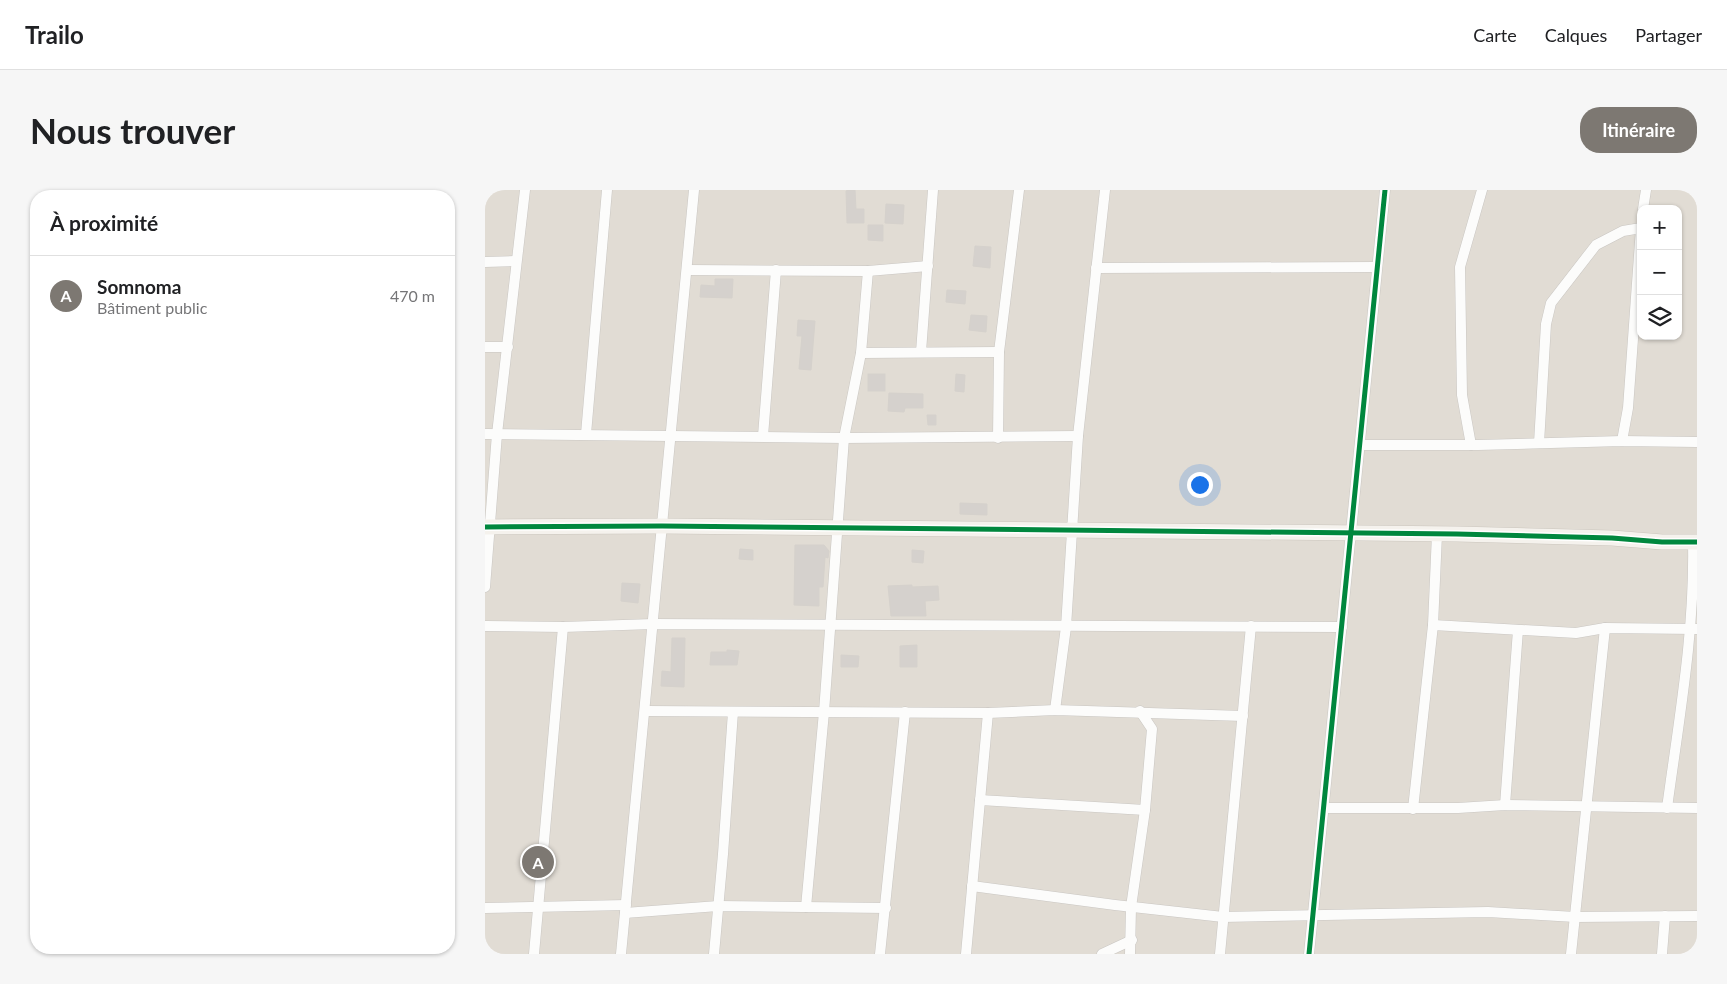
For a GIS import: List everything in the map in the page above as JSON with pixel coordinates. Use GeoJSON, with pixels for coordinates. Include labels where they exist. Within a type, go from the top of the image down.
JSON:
{"type":"FeatureCollection","features":[{"type":"Feature","properties":{"kind":"street"},"geometry":{"type":"LineString","coordinates":[[485,587],[487,527],[515,261],[525,190]]}},
{"type":"Feature","properties":{"kind":"street"},"geometry":{"type":"LineString","coordinates":[[586,434],[607,190]]}},
{"type":"Feature","properties":{"kind":"street"},"geometry":{"type":"LineString","coordinates":[[621,954],[646,711],[694,190]]}},
{"type":"Feature","properties":{"kind":"street"},"geometry":{"type":"LineString","coordinates":[[921,352],[933,190]]}},
{"type":"Feature","properties":{"kind":"street"},"geometry":{"type":"LineString","coordinates":[[999,438],[999,352],[1019,190]]}},
{"type":"Feature","properties":{"kind":"street"},"geometry":{"type":"LineString","coordinates":[[1055,710],[1066,627],[1078,436],[1105,190]]}},
{"type":"Feature","properties":{"kind":"street"},"geometry":{"type":"LineString","coordinates":[[1309,954],[1385,190]]}},
{"type":"Feature","properties":{"kind":"street"},"geometry":{"type":"LineString","coordinates":[[1471,445],[1462,395],[1460,267],[1482,190]]}},
{"type":"Feature","properties":{"kind":"street"},"geometry":{"type":"LineString","coordinates":[[1644,205],[1646,190]]}},
{"type":"Feature","properties":{"kind":"street"},"geometry":{"type":"LineString","coordinates":[[1539,443],[1546,324],[1551,303],[1596,246],[1623,231],[1637,229]]}},
{"type":"Feature","properties":{"kind":"street"},"geometry":{"type":"LineString","coordinates":[[1622,441],[1628,408],[1639,250]]}},
{"type":"Feature","properties":{"kind":"street"},"geometry":{"type":"LineString","coordinates":[[485,262],[515,261]]}},
{"type":"Feature","properties":{"kind":"street"},"geometry":{"type":"LineString","coordinates":[[687,270],[868,271],[927,266]]}},
{"type":"Feature","properties":{"kind":"street"},"geometry":{"type":"LineString","coordinates":[[1096,268],[1377,267]]}},
{"type":"Feature","properties":{"kind":"street"},"geometry":{"type":"LineString","coordinates":[[763,436],[776,270]]}},
{"type":"Feature","properties":{"kind":"street"},"geometry":{"type":"LineString","coordinates":[[806,907],[824,712],[844,438],[861,353],[868,271]]}},
{"type":"Feature","properties":{"kind":"street"},"geometry":{"type":"LineString","coordinates":[[485,347],[507,347]]}},
{"type":"Feature","properties":{"kind":"street"},"geometry":{"type":"LineString","coordinates":[[861,353],[999,352]]}},
{"type":"Feature","properties":{"kind":"street"},"geometry":{"type":"LineString","coordinates":[[485,434],[844,438],[1078,436]]}},
{"type":"Feature","properties":{"kind":"street"},"geometry":{"type":"LineString","coordinates":[[1359,445],[1471,445],[1622,441],[1697,442]]}},
{"type":"Feature","properties":{"kind":"street"},"geometry":{"type":"LineString","coordinates":[[487,527],[662,526],[1437,534],[1695,542],[1694,629],[1667,808]]}},
{"type":"Feature","properties":{"kind":"street"},"geometry":{"type":"LineString","coordinates":[[1413,808],[1433,625],[1437,534]]}},
{"type":"Feature","properties":{"kind":"street"},"geometry":{"type":"LineString","coordinates":[[485,626],[563,627],[653,624],[1341,627]]}},
{"type":"Feature","properties":{"kind":"street"},"geometry":{"type":"LineString","coordinates":[[1433,625],[1576,633],[1605,628],[1694,629]]}},
{"type":"Feature","properties":{"kind":"street"},"geometry":{"type":"LineString","coordinates":[[1220,954],[1251,626]]}},
{"type":"Feature","properties":{"kind":"street"},"geometry":{"type":"LineString","coordinates":[[535,954],[563,627]]}},
{"type":"Feature","properties":{"kind":"street"},"geometry":{"type":"LineString","coordinates":[[1571,954],[1605,628]]}},
{"type":"Feature","properties":{"kind":"street"},"geometry":{"type":"LineString","coordinates":[[1505,805],[1518,630]]}},
{"type":"Feature","properties":{"kind":"street"},"geometry":{"type":"LineString","coordinates":[[646,711],[988,713],[1055,710],[1140,711],[1243,716]]}},
{"type":"Feature","properties":{"kind":"street"},"geometry":{"type":"LineString","coordinates":[[1130,954],[1132,940],[1131,906],[1145,810],[1152,729],[1140,711]]}},
{"type":"Feature","properties":{"kind":"street"},"geometry":{"type":"LineString","coordinates":[[714,954],[733,712]]}},
{"type":"Feature","properties":{"kind":"street"},"geometry":{"type":"LineString","coordinates":[[881,954],[905,712]]}},
{"type":"Feature","properties":{"kind":"street"},"geometry":{"type":"LineString","coordinates":[[966,954],[988,713]]}},
{"type":"Feature","properties":{"kind":"street"},"geometry":{"type":"LineString","coordinates":[[980,800],[1145,810]]}},
{"type":"Feature","properties":{"kind":"street"},"geometry":{"type":"LineString","coordinates":[[1324,808],[1505,805],[1697,808]]}},
{"type":"Feature","properties":{"kind":"street"},"geometry":{"type":"LineString","coordinates":[[972,886],[1223,917],[1488,912],[1575,917],[1697,916]]}},
{"type":"Feature","properties":{"kind":"street"},"geometry":{"type":"LineString","coordinates":[[485,908],[625,909],[718,906],[886,908]]}},
{"type":"Feature","properties":{"kind":"street"},"geometry":{"type":"LineString","coordinates":[[1662,954],[1665,916]]}},
{"type":"Feature","properties":{"kind":"street"},"geometry":{"type":"LineString","coordinates":[[1102,954],[1132,940]]}},
{"type":"Feature","properties":{"kind":"shaded area"},"geometry":{"type":"Polygon","coordinates":[[[485,190],[1697,190],[1697,954],[485,954],[485,190]]]}},
{"type":"Feature","properties":{"kind":"building"},"geometry":{"type":"Polygon","coordinates":[[[855,190],[856,209],[864,209],[864,223],[847,223],[846,191],[855,190]]]}},
{"type":"Feature","properties":{"kind":"building"},"geometry":{"type":"Polygon","coordinates":[[[886,204],[904,205],[903,224],[885,223],[886,204]]]}},
{"type":"Feature","properties":{"kind":"building"},"geometry":{"type":"Polygon","coordinates":[[[868,225],[883,225],[883,241],[868,240],[868,225]]]}},
{"type":"Feature","properties":{"kind":"building"},"geometry":{"type":"Polygon","coordinates":[[[975,246],[991,247],[990,268],[973,266],[975,246]]]}},
{"type":"Feature","properties":{"kind":"building"},"geometry":{"type":"Polygon","coordinates":[[[715,279],[733,279],[732,298],[700,297],[701,285],[715,286],[715,279]]]}},
{"type":"Feature","properties":{"kind":"building"},"geometry":{"type":"Polygon","coordinates":[[[947,290],[966,291],[965,304],[946,302],[947,290]]]}},
{"type":"Feature","properties":{"kind":"building"},"geometry":{"type":"Polygon","coordinates":[[[971,315],[987,316],[986,332],[969,330],[971,315]]]}},
{"type":"Feature","properties":{"kind":"building"},"geometry":{"type":"Polygon","coordinates":[[[798,320],[815,321],[811,370],[799,369],[802,336],[797,336],[798,320]]]}},
{"type":"Feature","properties":{"kind":"building"},"geometry":{"type":"Polygon","coordinates":[[[868,374],[885,374],[885,391],[868,391],[868,374]]]}},
{"type":"Feature","properties":{"kind":"building"},"geometry":{"type":"Polygon","coordinates":[[[956,374],[965,375],[964,392],[955,391],[956,374]]]}},
{"type":"Feature","properties":{"kind":"building"},"geometry":{"type":"Polygon","coordinates":[[[889,393],[923,394],[923,408],[905,408],[904,412],[888,411],[889,393]]]}},
{"type":"Feature","properties":{"kind":"building"},"geometry":{"type":"Polygon","coordinates":[[[927,415],[936,415],[936,425],[928,425],[927,415]]]}},
{"type":"Feature","properties":{"kind":"building"},"geometry":{"type":"Polygon","coordinates":[[[960,503],[987,504],[987,515],[960,514],[960,503]]]}},
{"type":"Feature","properties":{"kind":"building"},"geometry":{"type":"Polygon","coordinates":[[[795,545],[824,545],[829,551],[828,558],[825,557],[823,587],[819,587],[819,606],[794,605],[795,545]]]}},
{"type":"Feature","properties":{"kind":"building"},"geometry":{"type":"Polygon","coordinates":[[[740,549],[753,550],[753,560],[739,559],[740,549]]]}},
{"type":"Feature","properties":{"kind":"building"},"geometry":{"type":"Polygon","coordinates":[[[912,550],[924,551],[923,563],[912,562],[912,550]]]}},
{"type":"Feature","properties":{"kind":"building"},"geometry":{"type":"Polygon","coordinates":[[[622,583],[640,584],[638,603],[621,601],[622,583]]]}},
{"type":"Feature","properties":{"kind":"building"},"geometry":{"type":"Polygon","coordinates":[[[912,585],[912,587],[938,586],[939,600],[925,601],[926,616],[891,616],[888,586],[912,585]]]}},
{"type":"Feature","properties":{"kind":"building"},"geometry":{"type":"Polygon","coordinates":[[[672,638],[685,638],[684,687],[661,686],[662,671],[671,672],[672,638]]]}},
{"type":"Feature","properties":{"kind":"building"},"geometry":{"type":"Polygon","coordinates":[[[917,645],[917,667],[900,667],[900,646],[917,645]]]}},
{"type":"Feature","properties":{"kind":"building"},"geometry":{"type":"Polygon","coordinates":[[[727,650],[739,651],[737,665],[710,665],[711,652],[727,652],[727,650]]]}},
{"type":"Feature","properties":{"kind":"building"},"geometry":{"type":"Polygon","coordinates":[[[841,655],[859,656],[858,667],[841,667],[841,655]]]}},
{"type":"Feature","properties":{"kind":"cycle path"},"geometry":{"type":"LineString","coordinates":[[1309,954],[1385,190]]}},
{"type":"Feature","properties":{"kind":"cycle path"},"geometry":{"type":"LineString","coordinates":[[485,527],[662,526],[1457,534],[1697,542]]}},
{"type":"Feature","properties":{"kind":"place","name":"Somnoma"},"geometry":{"type":"Point","coordinates":[538,862]}}]}
